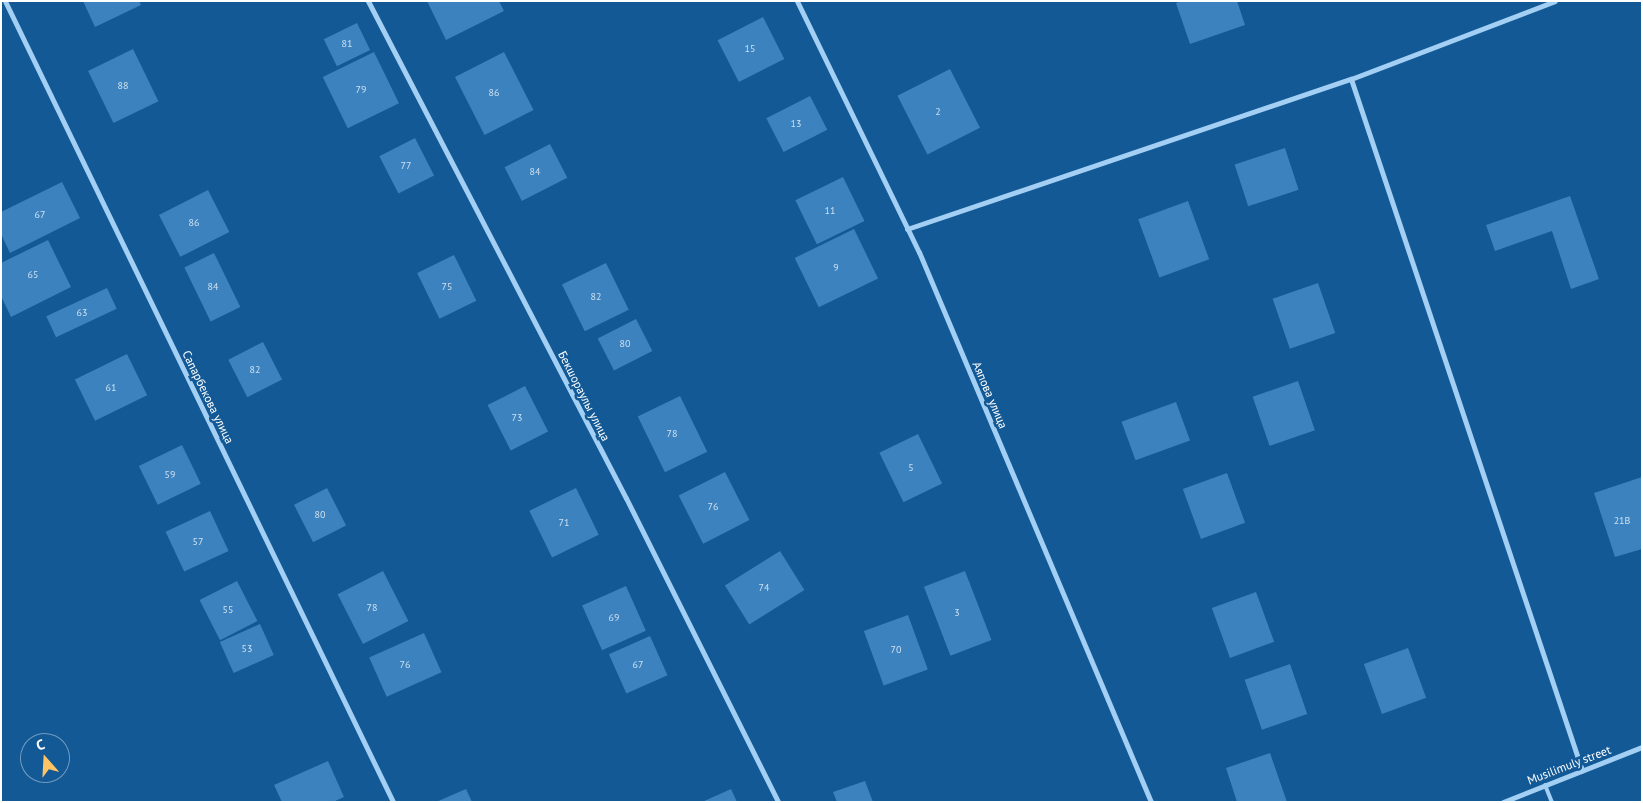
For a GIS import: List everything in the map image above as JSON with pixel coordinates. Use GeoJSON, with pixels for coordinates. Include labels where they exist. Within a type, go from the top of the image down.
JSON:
{"type":"FeatureCollection","features":[{"type":"Feature","properties":{"kind":"street","name":"Сапарбекова улица"},"geometry":{"type":"LineString","coordinates":[[5,1],[394,802]]}},
{"type":"Feature","properties":{"kind":"street","name":"Бекшораулы улица"},"geometry":{"type":"LineString","coordinates":[[368,1],[626,498],[778,802]]}},
{"type":"Feature","properties":{"kind":"street","name":"Аяпова улица"},"geometry":{"type":"LineString","coordinates":[[797,1],[907,229],[1151,802]]}},
{"type":"Feature","properties":{"kind":"street"},"geometry":{"type":"LineString","coordinates":[[907,229],[1351,79],[1555,1]]}},
{"type":"Feature","properties":{"kind":"street"},"geometry":{"type":"LineString","coordinates":[[1351,79],[1582,770]]}},
{"type":"Feature","properties":{"kind":"street","name":"Musilimuly street"},"geometry":{"type":"LineString","coordinates":[[1503,802],[1642,748]]}},
{"type":"Feature","properties":{"kind":"lane"},"geometry":{"type":"LineString","coordinates":[[1545,785],[1552,802]]}},
{"type":"Feature","properties":{"kind":"building"},"geometry":{"type":"Polygon","coordinates":[[[83,1],[139,1],[141,5],[95,27],[83,1]]]}},
{"type":"Feature","properties":{"kind":"building"},"geometry":{"type":"Polygon","coordinates":[[[427,1],[499,1],[504,11],[446,40],[427,1]]]}},
{"type":"Feature","properties":{"kind":"building"},"geometry":{"type":"Polygon","coordinates":[[[1182,1],[1237,1],[1245,25],[1190,44],[1176,3],[1182,1]]]}},
{"type":"Feature","properties":{"kind":"building"},"geometry":{"type":"Polygon","coordinates":[[[763,17],[784,59],[739,82],[718,40],[763,17]]]}},
{"type":"Feature","properties":{"kind":"building"},"geometry":{"type":"Polygon","coordinates":[[[357,23],[370,50],[337,66],[324,39],[357,23]]]}},
{"type":"Feature","properties":{"kind":"building"},"geometry":{"type":"Polygon","coordinates":[[[133,49],[158,101],[113,123],[88,71],[133,49]]]}},
{"type":"Feature","properties":{"kind":"building"},"geometry":{"type":"Polygon","coordinates":[[[374,52],[399,103],[348,128],[323,77],[374,52]]]}},
{"type":"Feature","properties":{"kind":"building"},"geometry":{"type":"Polygon","coordinates":[[[504,52],[534,110],[485,135],[455,77],[504,52]]]}},
{"type":"Feature","properties":{"kind":"building"},"geometry":{"type":"Polygon","coordinates":[[[950,69],[980,128],[927,155],[897,96],[950,69]]]}},
{"type":"Feature","properties":{"kind":"building"},"geometry":{"type":"Polygon","coordinates":[[[810,96],[827,130],[784,152],[766,118],[810,96]]]}},
{"type":"Feature","properties":{"kind":"building"},"geometry":{"type":"Polygon","coordinates":[[[415,138],[434,175],[398,194],[379,156],[415,138]]]}},
{"type":"Feature","properties":{"kind":"building"},"geometry":{"type":"Polygon","coordinates":[[[550,144],[567,178],[522,201],[505,167],[550,144]]]}},
{"type":"Feature","properties":{"kind":"building"},"geometry":{"type":"Polygon","coordinates":[[[1285,148],[1299,190],[1248,206],[1235,164],[1285,148]]]}},
{"type":"Feature","properties":{"kind":"building"},"geometry":{"type":"Polygon","coordinates":[[[843,177],[864,221],[817,244],[795,200],[843,177]]]}},
{"type":"Feature","properties":{"kind":"building"},"geometry":{"type":"Polygon","coordinates":[[[62,182],[80,218],[10,253],[1,234],[1,212],[62,182]]]}},
{"type":"Feature","properties":{"kind":"building"},"geometry":{"type":"Polygon","coordinates":[[[208,190],[229,232],[180,257],[159,215],[208,190]]]}},
{"type":"Feature","properties":{"kind":"building"},"geometry":{"type":"Polygon","coordinates":[[[1570,196],[1599,279],[1571,289],[1552,231],[1495,251],[1486,225],[1570,196]]]}},
{"type":"Feature","properties":{"kind":"building"},"geometry":{"type":"Polygon","coordinates":[[[1188,201],[1209,259],[1159,277],[1138,219],[1188,201]]]}},
{"type":"Feature","properties":{"kind":"building"},"geometry":{"type":"Polygon","coordinates":[[[854,229],[878,278],[819,307],[795,258],[854,229]]]}},
{"type":"Feature","properties":{"kind":"building"},"geometry":{"type":"Polygon","coordinates":[[[48,240],[71,287],[11,317],[1,296],[1,263],[48,240]]]}},
{"type":"Feature","properties":{"kind":"building"},"geometry":{"type":"Polygon","coordinates":[[[214,253],[240,307],[211,321],[184,267],[214,253]]]}},
{"type":"Feature","properties":{"kind":"building"},"geometry":{"type":"Polygon","coordinates":[[[454,255],[476,301],[440,319],[417,273],[454,255]]]}},
{"type":"Feature","properties":{"kind":"building"},"geometry":{"type":"Polygon","coordinates":[[[606,263],[629,310],[585,331],[562,284],[606,263]]]}},
{"type":"Feature","properties":{"kind":"building"},"geometry":{"type":"Polygon","coordinates":[[[1318,283],[1335,333],[1290,349],[1273,299],[1318,283]]]}},
{"type":"Feature","properties":{"kind":"building"},"geometry":{"type":"Polygon","coordinates":[[[107,288],[117,309],[56,337],[46,316],[107,288]]]}},
{"type":"Feature","properties":{"kind":"building"},"geometry":{"type":"Polygon","coordinates":[[[636,319],[652,351],[614,371],[598,339],[636,319]]]}},
{"type":"Feature","properties":{"kind":"building"},"geometry":{"type":"Polygon","coordinates":[[[263,342],[282,379],[247,397],[228,360],[263,342]]]}},
{"type":"Feature","properties":{"kind":"building"},"geometry":{"type":"Polygon","coordinates":[[[127,354],[147,395],[95,421],[75,379],[127,354]]]}},
{"type":"Feature","properties":{"kind":"building"},"geometry":{"type":"Polygon","coordinates":[[[1298,381],[1315,430],[1270,446],[1253,397],[1298,381]]]}},
{"type":"Feature","properties":{"kind":"building"},"geometry":{"type":"Polygon","coordinates":[[[525,386],[548,431],[511,451],[488,405],[525,386]]]}},
{"type":"Feature","properties":{"kind":"building"},"geometry":{"type":"Polygon","coordinates":[[[680,396],[707,452],[665,472],[638,417],[680,396]]]}},
{"type":"Feature","properties":{"kind":"building"},"geometry":{"type":"Polygon","coordinates":[[[1176,402],[1190,441],[1136,460],[1121,422],[1176,402]]]}},
{"type":"Feature","properties":{"kind":"building"},"geometry":{"type":"Polygon","coordinates":[[[918,434],[942,483],[903,502],[879,453],[918,434]]]}},
{"type":"Feature","properties":{"kind":"building"},"geometry":{"type":"Polygon","coordinates":[[[182,445],[201,484],[158,505],[139,466],[182,445]]]}},
{"type":"Feature","properties":{"kind":"building"},"geometry":{"type":"Polygon","coordinates":[[[725,472],[750,520],[703,544],[679,496],[725,472]]]}},
{"type":"Feature","properties":{"kind":"building"},"geometry":{"type":"Polygon","coordinates":[[[1227,473],[1245,523],[1201,539],[1183,489],[1227,473]]]}},
{"type":"Feature","properties":{"kind":"building"},"geometry":{"type":"Polygon","coordinates":[[[1642,477],[1642,549],[1615,557],[1594,493],[1642,477]]]}},
{"type":"Feature","properties":{"kind":"building"},"geometry":{"type":"Polygon","coordinates":[[[327,488],[346,525],[313,542],[294,505],[327,488]]]}},
{"type":"Feature","properties":{"kind":"building"},"geometry":{"type":"Polygon","coordinates":[[[576,488],[599,535],[552,558],[529,511],[576,488]]]}},
{"type":"Feature","properties":{"kind":"building"},"geometry":{"type":"Polygon","coordinates":[[[210,511],[229,551],[184,572],[166,532],[210,511]]]}},
{"type":"Feature","properties":{"kind":"building"},"geometry":{"type":"Polygon","coordinates":[[[780,551],[804,590],[749,624],[725,585],[780,551]]]}},
{"type":"Feature","properties":{"kind":"building"},"geometry":{"type":"Polygon","coordinates":[[[383,571],[408,621],[363,644],[338,594],[383,571]]]}},
{"type":"Feature","properties":{"kind":"building"},"geometry":{"type":"Polygon","coordinates":[[[965,571],[992,640],[950,656],[924,587],[965,571]]]}},
{"type":"Feature","properties":{"kind":"building"},"geometry":{"type":"Polygon","coordinates":[[[237,581],[257,621],[220,640],[200,600],[237,581]]]}},
{"type":"Feature","properties":{"kind":"building"},"geometry":{"type":"Polygon","coordinates":[[[626,586],[646,631],[602,650],[582,606],[626,586]]]}},
{"type":"Feature","properties":{"kind":"building"},"geometry":{"type":"Polygon","coordinates":[[[1256,592],[1274,642],[1230,658],[1212,608],[1256,592]]]}},
{"type":"Feature","properties":{"kind":"building"},"geometry":{"type":"Polygon","coordinates":[[[908,615],[928,670],[884,686],[864,631],[908,615]]]}},
{"type":"Feature","properties":{"kind":"building"},"geometry":{"type":"Polygon","coordinates":[[[260,624],[274,655],[234,673],[220,642],[260,624]]]}},
{"type":"Feature","properties":{"kind":"building"},"geometry":{"type":"Polygon","coordinates":[[[424,633],[441,672],[387,697],[369,657],[424,633]]]}},
{"type":"Feature","properties":{"kind":"building"},"geometry":{"type":"Polygon","coordinates":[[[650,636],[667,675],[626,694],[609,654],[650,636]]]}},
{"type":"Feature","properties":{"kind":"building"},"geometry":{"type":"Polygon","coordinates":[[[1408,648],[1426,698],[1382,714],[1364,664],[1408,648]]]}},
{"type":"Feature","properties":{"kind":"building"},"geometry":{"type":"Polygon","coordinates":[[[1290,664],[1307,714],[1262,730],[1245,680],[1290,664]]]}},
{"type":"Feature","properties":{"kind":"building"},"geometry":{"type":"Polygon","coordinates":[[[1270,753],[1287,802],[1237,802],[1226,768],[1270,753]]]}},
{"type":"Feature","properties":{"kind":"building"},"geometry":{"type":"Polygon","coordinates":[[[328,761],[344,797],[333,802],[282,802],[274,785],[328,761]]]}},
{"type":"Feature","properties":{"kind":"building"},"geometry":{"type":"Polygon","coordinates":[[[865,781],[873,802],[837,802],[833,792],[865,781]]]}},
{"type":"Feature","properties":{"kind":"building"},"geometry":{"type":"Polygon","coordinates":[[[466,789],[472,802],[436,802],[466,789]]]}},
{"type":"Feature","properties":{"kind":"building"},"geometry":{"type":"Polygon","coordinates":[[[731,789],[737,802],[702,802],[731,789]]]}}]}
